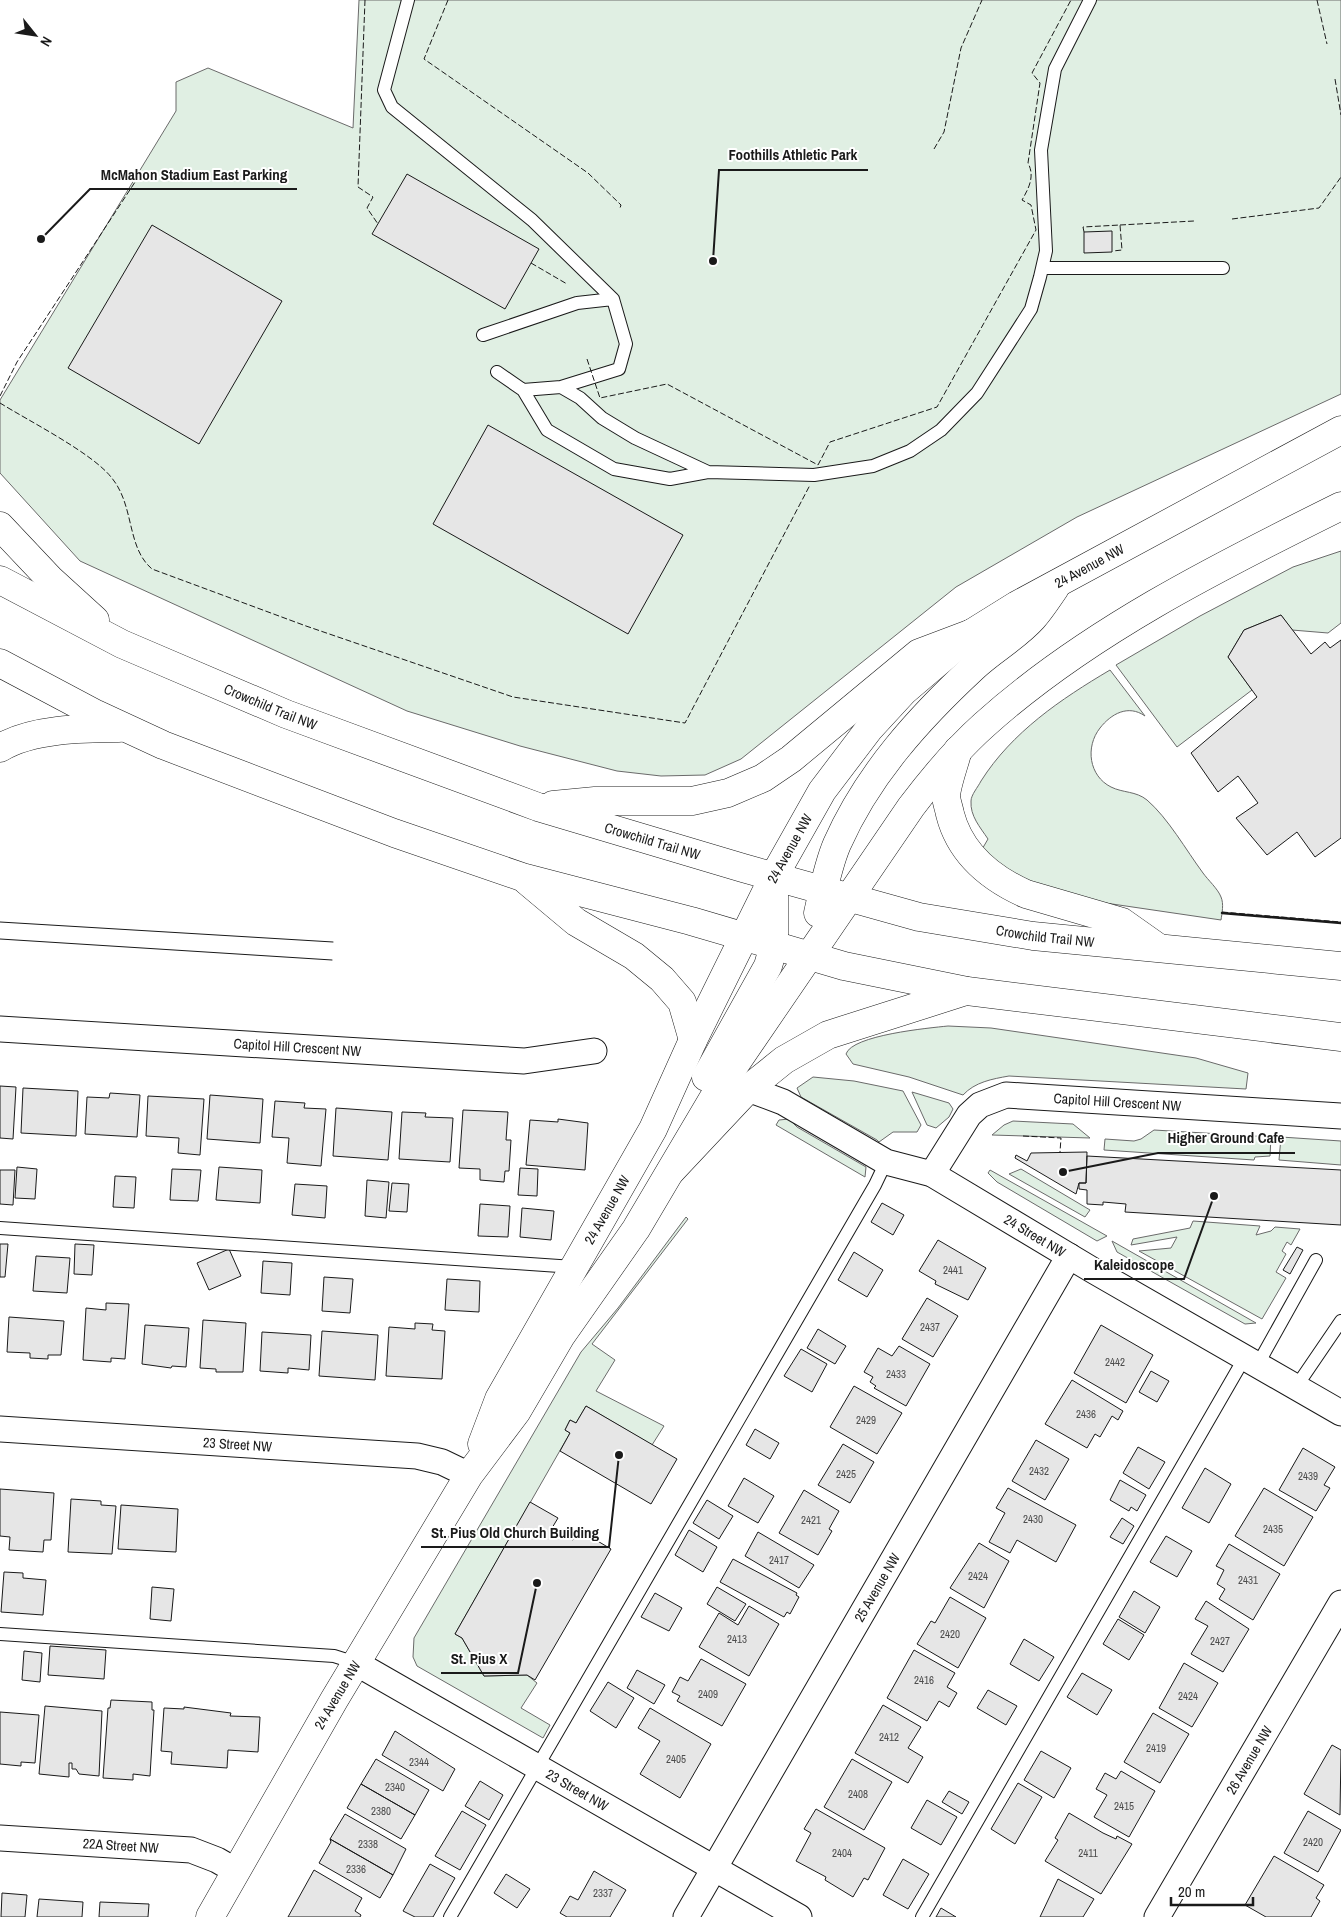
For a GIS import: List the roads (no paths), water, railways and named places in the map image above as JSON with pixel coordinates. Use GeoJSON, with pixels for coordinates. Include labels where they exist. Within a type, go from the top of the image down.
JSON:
{"type":"FeatureCollection","features":[{"type":"Feature","properties":{"kind":"main road","name":"24 Avenue NW"},"geometry":{"type":"LineString","coordinates":[[470,1475],[498,1399],[653,1129],[693,1040],[774,876],[822,791],[869,729],[904,691],[972,633],[1017,605],[1341,430]]}},
{"type":"Feature","properties":{"kind":"main road"},"geometry":{"type":"LineString","coordinates":[[808,955],[836,893],[958,750],[983,726],[1039,680],[1098,639],[1225,566],[1341,506]]}},
{"type":"Feature","properties":{"kind":"main road"},"geometry":{"type":"LineString","coordinates":[[0,526],[50,579],[122,644]]}},
{"type":"Feature","properties":{"kind":"main road","name":"Crowchild Trail NW"},"geometry":{"type":"LineString","coordinates":[[0,580],[122,644],[286,714],[538,806],[743,868],[919,917],[1033,936],[1341,966]]}},
{"type":"Feature","properties":{"kind":"main road"},"geometry":{"type":"LineString","coordinates":[[836,893],[837,844],[867,789],[902,739],[937,701],[984,658],[1032,619],[1058,584]]}},
{"type":"Feature","properties":{"kind":"main road"},"geometry":{"type":"LineString","coordinates":[[538,806],[595,801],[692,801],[728,793],[763,778],[790,759],[919,653],[972,633]]}},
{"type":"Feature","properties":{"kind":"main road"},"geometry":{"type":"LineString","coordinates":[[0,664],[163,745],[394,833],[522,877],[745,936],[844,966],[967,991],[1341,1037]]}},
{"type":"Feature","properties":{"kind":"main road"},"geometry":{"type":"LineString","coordinates":[[0,748],[10,742],[35,736],[88,728],[126,728]]}},
{"type":"Feature","properties":{"kind":"main road"},"geometry":{"type":"LineString","coordinates":[[958,750],[946,796],[960,842],[974,858],[993,876],[1011,887],[1026,894],[1122,922],[1157,947]]}},
{"type":"Feature","properties":{"kind":"main road"},"geometry":{"type":"LineString","coordinates":[[561,1336],[768,966],[774,945],[774,876]]}},
{"type":"Feature","properties":{"kind":"main road"},"geometry":{"type":"LineString","coordinates":[[522,877],[576,922],[634,956],[662,979],[682,1002],[693,1040]]}},
{"type":"Feature","properties":{"kind":"main road","name":"24 Avenue NW"},"geometry":{"type":"LineString","coordinates":[[210,1917],[356,1663],[470,1475],[517,1411],[561,1336],[636,1229],[723,1082],[808,955]]}},
{"type":"Feature","properties":{"kind":"main road"},"geometry":{"type":"LineString","coordinates":[[671,1171],[748,1088],[784,1060],[828,1035],[967,991]]}},
{"type":"Feature","properties":{"kind":"street","name":"Capitol Hill Crescent NW"},"geometry":{"type":"LineString","coordinates":[[0,1029],[524,1061],[594,1051]]}},
{"type":"Feature","properties":{"kind":"street","name":"24 Street NW"},"geometry":{"type":"LineString","coordinates":[[748,1088],[783,1102],[886,1162],[932,1174],[1069,1256],[1341,1412]]}},
{"type":"Feature","properties":{"kind":"street","name":"Capitol Hill Crescent NW"},"geometry":{"type":"LineString","coordinates":[[932,1174],[969,1115],[980,1106],[1006,1095],[1341,1116]]}},
{"type":"Feature","properties":{"kind":"street","name":"25 Avenue NW"},"geometry":{"type":"LineString","coordinates":[[686,1917],[1069,1256]]}},
{"type":"Feature","properties":{"kind":"street","name":"23 Street NW"},"geometry":{"type":"LineString","coordinates":[[0,1429],[417,1456],[442,1462],[470,1475]]}},
{"type":"Feature","properties":{"kind":"street","name":"26 Avenue NW"},"geometry":{"type":"LineString","coordinates":[[1157,1917],[1341,1603]]}},
{"type":"Feature","properties":{"kind":"street","name":"23 Street NW"},"geometry":{"type":"LineString","coordinates":[[356,1663],[799,1917]]}},
{"type":"Feature","properties":{"kind":"street","name":"22A Street NW"},"geometry":{"type":"LineString","coordinates":[[0,1838],[191,1850],[217,1860],[236,1871]]}},
{"type":"Feature","properties":{"kind":"lane"},"geometry":{"type":"LineString","coordinates":[[408,0],[384,90],[392,107],[532,220],[613,299],[626,344],[619,369],[561,388],[524,390]]}},
{"type":"Feature","properties":{"kind":"lane"},"geometry":{"type":"LineString","coordinates":[[497,372],[524,390],[546,430],[614,469],[670,479],[708,472],[814,475],[873,466],[910,451],[941,430],[977,393],[1031,309],[1046,252],[1041,150],[1055,69],[1090,0]]}},
{"type":"Feature","properties":{"kind":"lane"},"geometry":{"type":"LineString","coordinates":[[1042,268],[1224,268]]}},
{"type":"Feature","properties":{"kind":"lane"},"geometry":{"type":"LineString","coordinates":[[483,335],[577,304],[613,299]]}},
{"type":"Feature","properties":{"kind":"lane"},"geometry":{"type":"LineString","coordinates":[[561,388],[580,398],[602,418],[635,438],[708,472]]}},
{"type":"Feature","properties":{"kind":"lane"},"geometry":{"type":"LineString","coordinates":[[450,1917],[875,1185],[886,1162]]}},
{"type":"Feature","properties":{"kind":"lane"},"geometry":{"type":"LineString","coordinates":[[0,1228],[574,1267]]}},
{"type":"Feature","properties":{"kind":"lane"},"geometry":{"type":"LineString","coordinates":[[922,1917],[1251,1361],[1316,1260]]}},
{"type":"Feature","properties":{"kind":"lane"},"geometry":{"type":"LineString","coordinates":[[1296,1387],[1341,1321]]}},
{"type":"Feature","properties":{"kind":"lane"},"geometry":{"type":"LineString","coordinates":[[0,1634],[334,1656],[356,1663]]}},
{"type":"Feature","properties":{"kind":"tram line"},"geometry":{"type":"LineString","coordinates":[[0,922],[333,942]]}},
{"type":"Feature","properties":{"kind":"tram line"},"geometry":{"type":"LineString","coordinates":[[0,939],[332,960]]}},
{"type":"Feature","properties":{"kind":"place","name":"McMahon Stadium East Parking"},"geometry":{"type":"Point","coordinates":[41,239]}},
{"type":"Feature","properties":{"kind":"place","name":"Foothills Athletic Park"},"geometry":{"type":"Point","coordinates":[713,261]}},
{"type":"Feature","properties":{"kind":"place","name":"Higher Ground Cafe"},"geometry":{"type":"Point","coordinates":[1063,1172]}},
{"type":"Feature","properties":{"kind":"place","name":"Kaleidoscope"},"geometry":{"type":"Point","coordinates":[1214,1196]}},
{"type":"Feature","properties":{"kind":"place","name":"St. Pius Old Church Building"},"geometry":{"type":"Point","coordinates":[619,1455]}},
{"type":"Feature","properties":{"kind":"place","name":"St. Pius X"},"geometry":{"type":"Point","coordinates":[537,1583]}}]}
